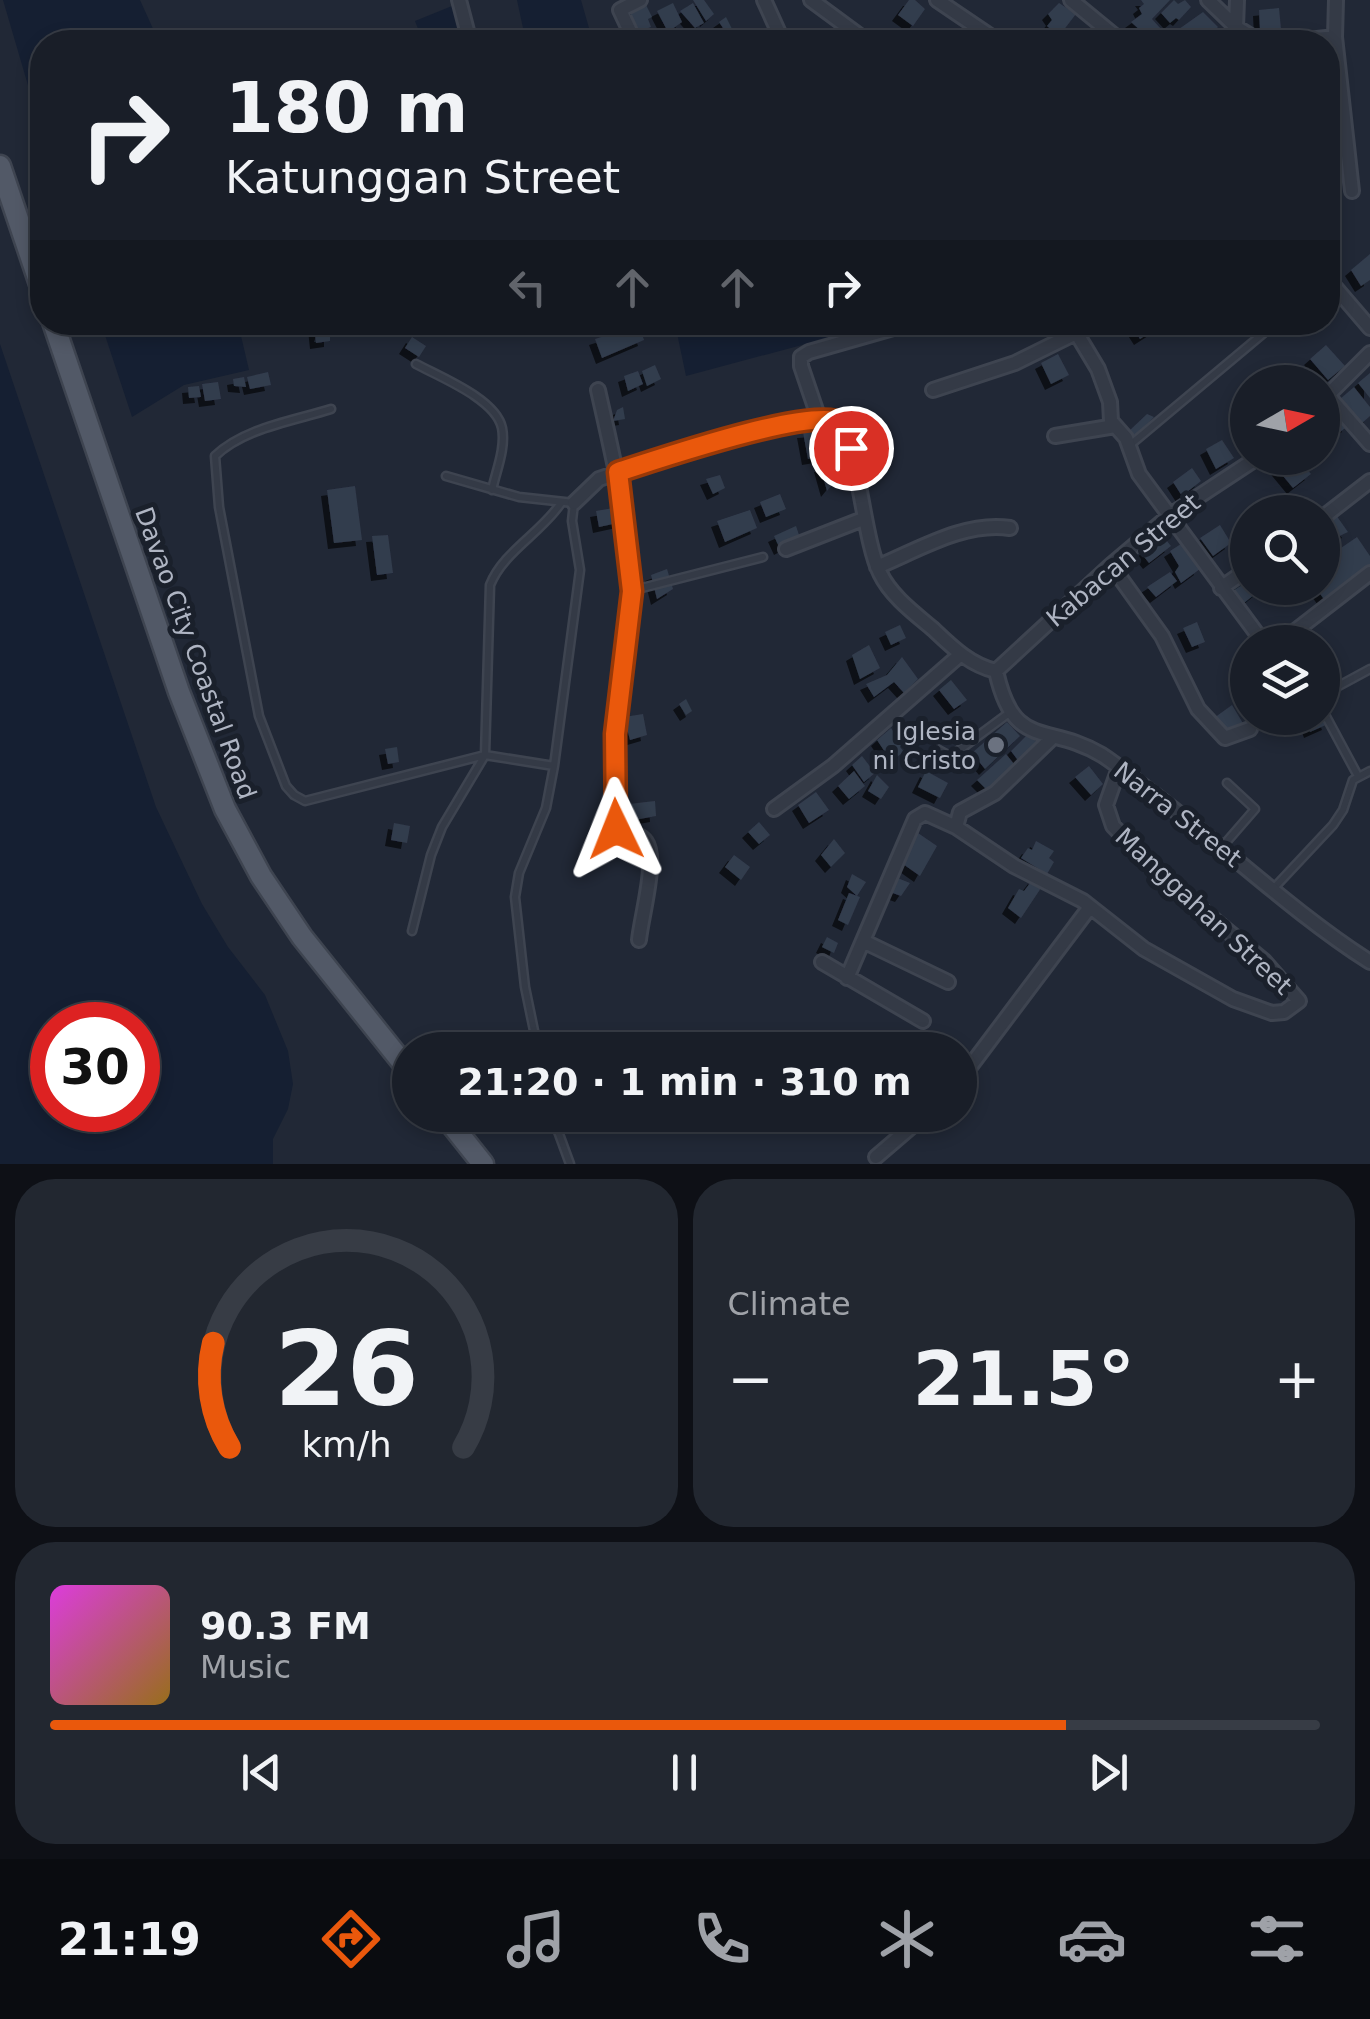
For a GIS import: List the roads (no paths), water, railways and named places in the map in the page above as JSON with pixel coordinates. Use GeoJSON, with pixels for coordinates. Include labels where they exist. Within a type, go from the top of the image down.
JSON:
{"type":"FeatureCollection","features":[{"type":"Feature","properties":{"kind":"main road"},"geometry":{"type":"LineString","coordinates":[[0,166],[30,255]]}},
{"type":"Feature","properties":{"kind":"main road","name":"Davao City Coastal Road"},"geometry":{"type":"LineString","coordinates":[[58,335],[178,692],[225,808],[262,876],[302,937],[392,1050]]}},
{"type":"Feature","properties":{"kind":"main road"},"geometry":{"type":"LineString","coordinates":[[457,1132],[482,1164]]}},
{"type":"Feature","properties":{"kind":"street"},"geometry":{"type":"LineString","coordinates":[[459,0],[467,30]]}},
{"type":"Feature","properties":{"kind":"street"},"geometry":{"type":"LineString","coordinates":[[629,30],[620,10],[640,0]]}},
{"type":"Feature","properties":{"kind":"street"},"geometry":{"type":"LineString","coordinates":[[764,0],[778,30]]}},
{"type":"Feature","properties":{"kind":"street"},"geometry":{"type":"LineString","coordinates":[[811,0],[852,30]]}},
{"type":"Feature","properties":{"kind":"street"},"geometry":{"type":"LineString","coordinates":[[937,0],[981,30]]}},
{"type":"Feature","properties":{"kind":"street"},"geometry":{"type":"LineString","coordinates":[[1072,0],[1108,30]]}},
{"type":"Feature","properties":{"kind":"street"},"geometry":{"type":"LineString","coordinates":[[1208,0],[1239,30]]}},
{"type":"Feature","properties":{"kind":"street"},"geometry":{"type":"LineString","coordinates":[[1236,28],[1237,0]]}},
{"type":"Feature","properties":{"kind":"street"},"geometry":{"type":"LineString","coordinates":[[1336,0],[1336,30]]}},
{"type":"Feature","properties":{"kind":"street"},"geometry":{"type":"LineString","coordinates":[[1340,76],[1352,191]]}},
{"type":"Feature","properties":{"kind":"street"},"geometry":{"type":"LineString","coordinates":[[1340,294],[1370,328]]}},
{"type":"Feature","properties":{"kind":"street"},"geometry":{"type":"LineString","coordinates":[[819,420],[801,356],[868,335]]}},
{"type":"Feature","properties":{"kind":"street"},"geometry":{"type":"LineString","coordinates":[[933,390],[1015,363],[1075,335]]}},
{"type":"Feature","properties":{"kind":"street"},"geometry":{"type":"LineString","coordinates":[[1078,335],[1098,369],[1114,426],[1129,446],[1139,474],[1250,625]]}},
{"type":"Feature","properties":{"kind":"street"},"geometry":{"type":"LineString","coordinates":[[1340,383],[1370,353]]}},
{"type":"Feature","properties":{"kind":"street"},"geometry":{"type":"LineString","coordinates":[[598,390],[618,472],[632,591],[615,734],[616,829],[641,836],[650,850],[639,940]]}},
{"type":"Feature","properties":{"kind":"street"},"geometry":{"type":"LineString","coordinates":[[1340,413],[1370,444]]}},
{"type":"Feature","properties":{"kind":"street"},"geometry":{"type":"LineString","coordinates":[[568,503],[589,486],[618,472],[759,431],[832,418],[842,423],[849,436],[863,519],[877,567],[902,601],[961,654],[996,672],[1009,713]]}},
{"type":"Feature","properties":{"kind":"street"},"geometry":{"type":"LineString","coordinates":[[1055,436],[1114,426]]}},
{"type":"Feature","properties":{"kind":"street","name":"Kabacan Street"},"geometry":{"type":"LineString","coordinates":[[996,672],[1169,516],[1231,475]]}},
{"type":"Feature","properties":{"kind":"street"},"geometry":{"type":"LineString","coordinates":[[1340,504],[1370,481]]}},
{"type":"Feature","properties":{"kind":"street"},"geometry":{"type":"LineString","coordinates":[[786,549],[863,519]]}},
{"type":"Feature","properties":{"kind":"street"},"geometry":{"type":"LineString","coordinates":[[877,567],[968,530],[1010,528]]}},
{"type":"Feature","properties":{"kind":"street"},"geometry":{"type":"LineString","coordinates":[[1111,565],[1162,636],[1198,709],[1226,738],[1234,735]]}},
{"type":"Feature","properties":{"kind":"street"},"geometry":{"type":"LineString","coordinates":[[1303,625],[1370,573]]}},
{"type":"Feature","properties":{"kind":"street"},"geometry":{"type":"LineString","coordinates":[[1221,588],[1230,582]]}},
{"type":"Feature","properties":{"kind":"street"},"geometry":{"type":"LineString","coordinates":[[774,809],[833,766],[961,654]]}},
{"type":"Feature","properties":{"kind":"street","name":"Narra Street"},"geometry":{"type":"LineString","coordinates":[[1009,713],[1020,723],[1089,748],[1120,768],[1222,846],[1322,931],[1370,962]]}},
{"type":"Feature","properties":{"kind":"street"},"geometry":{"type":"LineString","coordinates":[[847,978],[915,819],[925,812],[956,827],[960,812],[995,793],[1053,737]]}},
{"type":"Feature","properties":{"kind":"street","name":"Manggahan Street"},"geometry":{"type":"LineString","coordinates":[[956,827],[1014,866],[1090,907],[1144,950],[1256,1010],[1278,1013],[1299,1001],[1264,961],[1167,881],[1113,826],[1106,805],[1120,768]]}},
{"type":"Feature","properties":{"kind":"street"},"geometry":{"type":"LineString","coordinates":[[977,1057],[1090,907]]}},
{"type":"Feature","properties":{"kind":"street"},"geometry":{"type":"LineString","coordinates":[[863,941],[948,982]]}},
{"type":"Feature","properties":{"kind":"street"},"geometry":{"type":"LineString","coordinates":[[822,962],[923,1022]]}},
{"type":"Feature","properties":{"kind":"street"},"geometry":{"type":"LineString","coordinates":[[876,1157],[905,1132]]}},
{"type":"Feature","properties":{"kind":"lane"},"geometry":{"type":"LineString","coordinates":[[1129,446],[1261,335]]}},
{"type":"Feature","properties":{"kind":"lane"},"geometry":{"type":"LineString","coordinates":[[416,364],[482,401],[498,419],[502,442],[492,490]]}},
{"type":"Feature","properties":{"kind":"lane"},"geometry":{"type":"LineString","coordinates":[[330,409],[226,445],[215,456],[219,507],[252,684],[259,716],[286,786],[305,801],[485,755],[554,766]]}},
{"type":"Feature","properties":{"kind":"lane"},"geometry":{"type":"LineString","coordinates":[[446,476],[492,490],[568,503]]}},
{"type":"Feature","properties":{"kind":"lane"},"geometry":{"type":"LineString","coordinates":[[412,931],[442,827],[485,755],[490,585],[495,571],[568,503]]}},
{"type":"Feature","properties":{"kind":"lane"},"geometry":{"type":"LineString","coordinates":[[534,1032],[515,896],[519,874],[546,808],[554,766],[580,570],[568,503]]}},
{"type":"Feature","properties":{"kind":"lane"},"geometry":{"type":"LineString","coordinates":[[632,591],[763,557]]}},
{"type":"Feature","properties":{"kind":"lane"},"geometry":{"type":"LineString","coordinates":[[1340,685],[1370,669]]}},
{"type":"Feature","properties":{"kind":"lane"},"geometry":{"type":"LineString","coordinates":[[936,750],[948,756],[954,754],[1009,713]]}},
{"type":"Feature","properties":{"kind":"lane"},"geometry":{"type":"LineString","coordinates":[[1336,735],[1358,776]]}},
{"type":"Feature","properties":{"kind":"lane"},"geometry":{"type":"LineString","coordinates":[[1272,890],[1333,825],[1343,810],[1352,780],[1370,771]]}},
{"type":"Feature","properties":{"kind":"lane"},"geometry":{"type":"LineString","coordinates":[[1222,846],[1255,809],[1227,783]]}},
{"type":"Feature","properties":{"kind":"lane"},"geometry":{"type":"LineString","coordinates":[[558,1132],[570,1164]]}},
{"type":"Feature","properties":{"kind":"water"},"geometry":{"type":"Polygon","coordinates":[[[3,0],[140,0],[154,30],[30,30],[30,92],[3,0]]]}},
{"type":"Feature","properties":{"kind":"water"},"geometry":{"type":"Polygon","coordinates":[[[517,0],[581,0],[590,30],[523,30],[517,0]]]}},
{"type":"Feature","properties":{"kind":"water"},"geometry":{"type":"Polygon","coordinates":[[[452,6],[459,29],[418,30],[415,21],[452,6]]]}},
{"type":"Feature","properties":{"kind":"water"},"geometry":{"type":"Polygon","coordinates":[[[105,335],[241,335],[249,370],[184,385],[132,417],[105,335]]]}},
{"type":"Feature","properties":{"kind":"water"},"geometry":{"type":"Polygon","coordinates":[[[677,335],[839,335],[686,376],[677,335]]]}},
{"type":"Feature","properties":{"kind":"water"},"geometry":{"type":"Polygon","coordinates":[[[0,344],[156,807],[202,904],[228,947],[265,995],[288,1051],[293,1084],[288,1109],[273,1139],[273,1164],[0,1164],[0,344]]]}},
{"type":"Feature","properties":{"kind":"place","name":"Iglesia ni Cristo"},"geometry":{"type":"Point","coordinates":[996,745]}}]}
